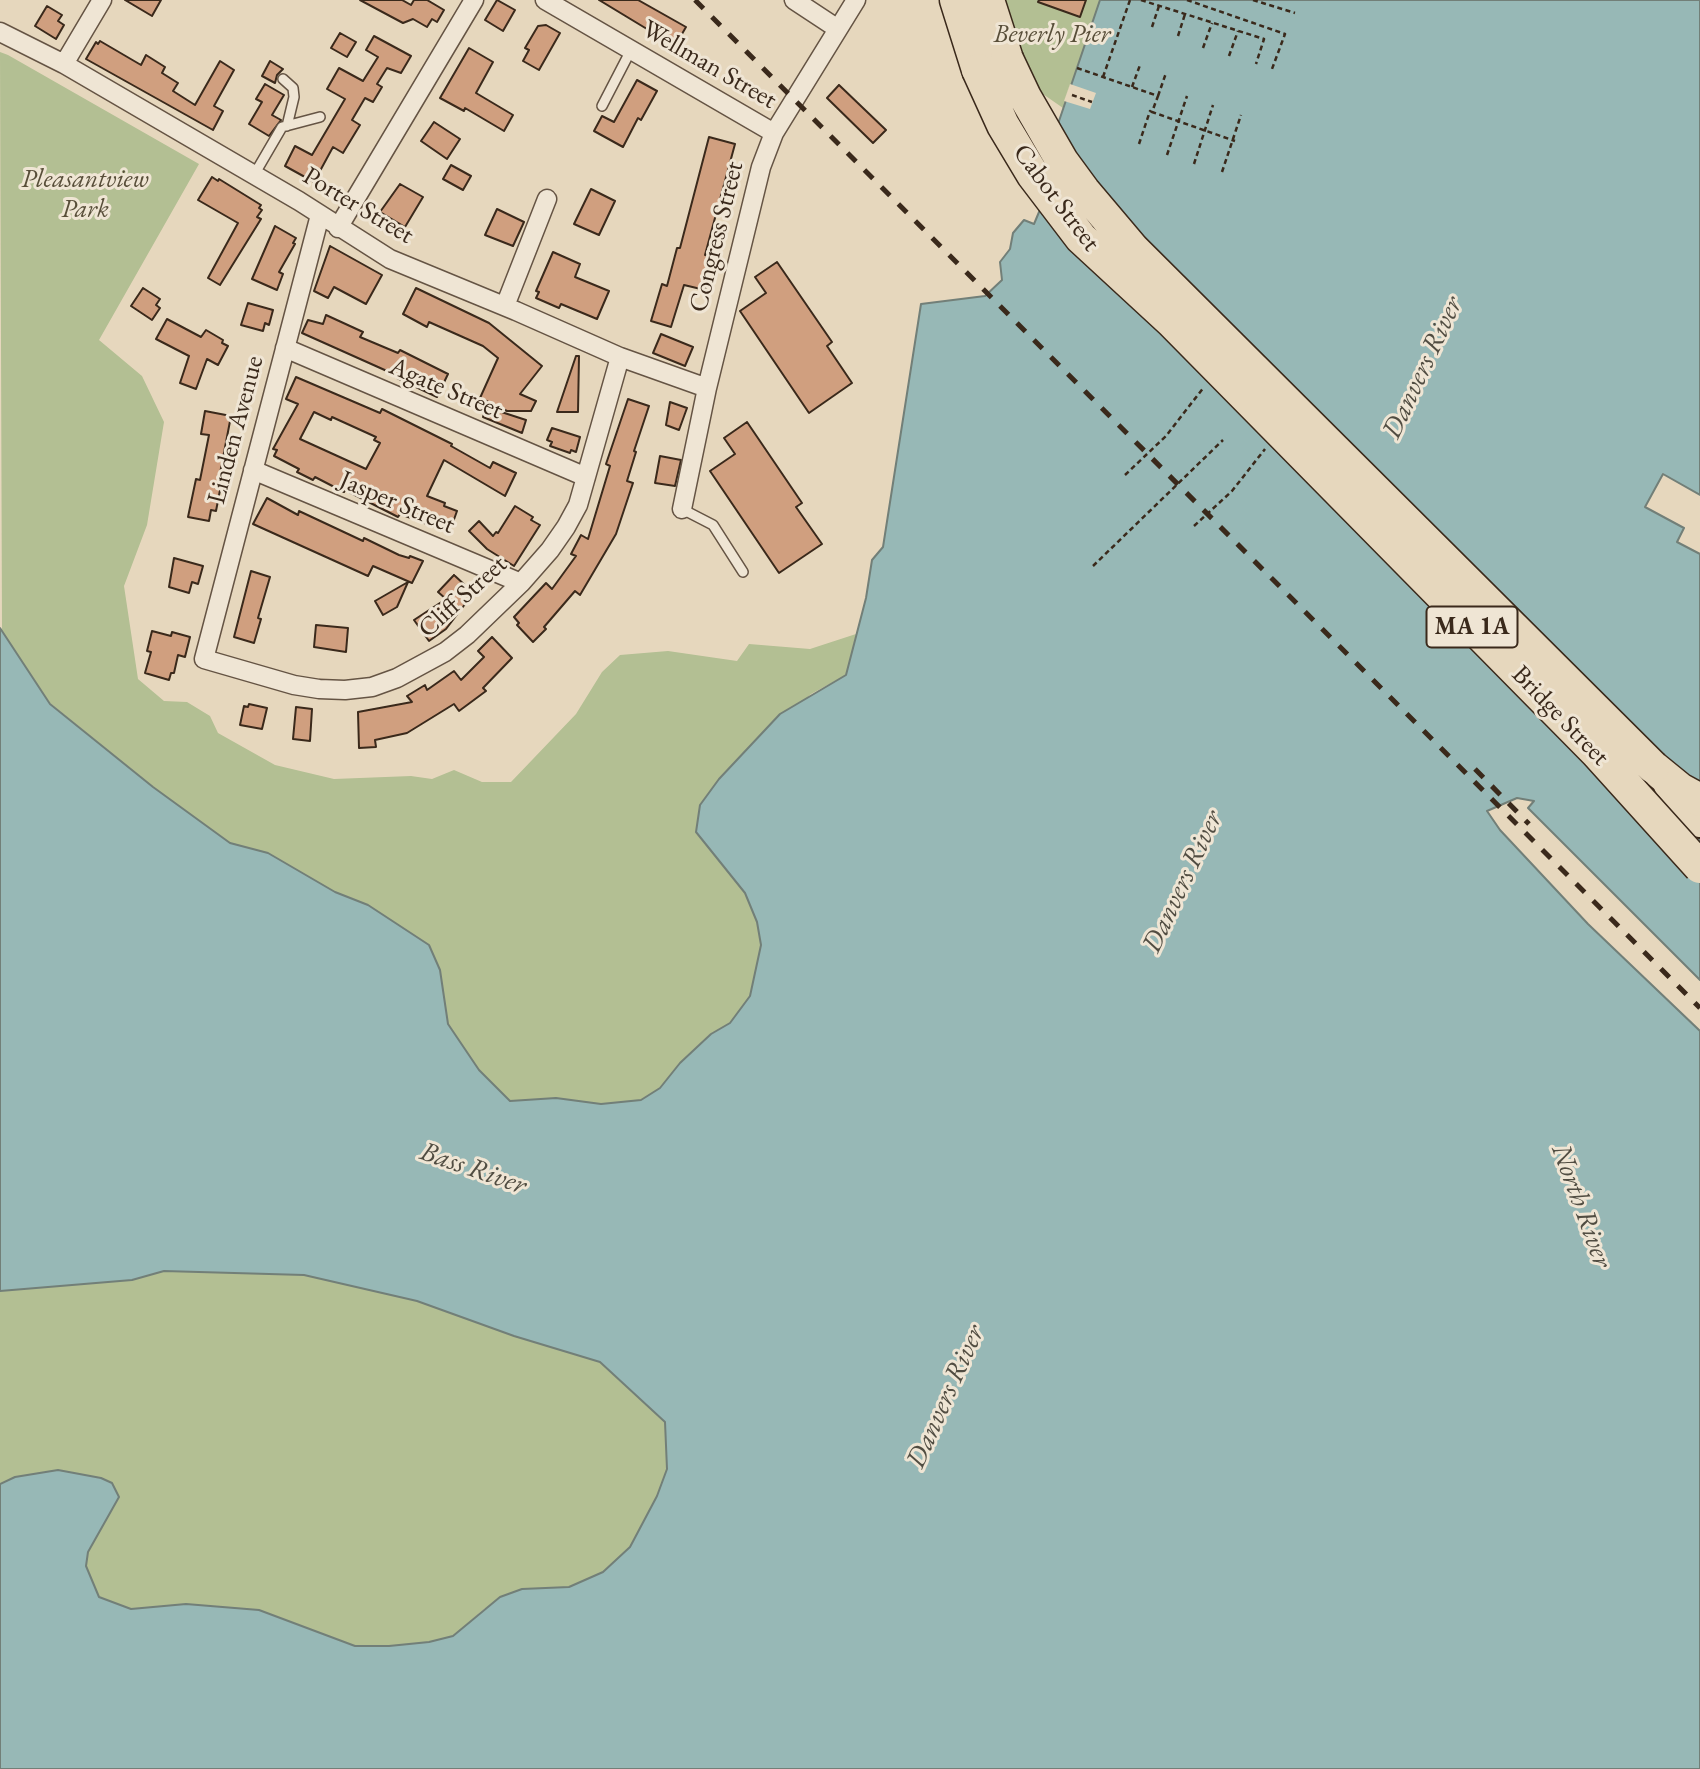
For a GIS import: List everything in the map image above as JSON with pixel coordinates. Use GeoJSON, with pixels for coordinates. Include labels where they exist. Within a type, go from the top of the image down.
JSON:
{"type":"FeatureCollection","features":[{"type":"Feature","properties":{"kind":"highway","name":"Cabot Street"},"geometry":{"type":"LineString","coordinates":[[956,0],[993,64]]}},
{"type":"Feature","properties":{"kind":"highway","name":"Cabot Street"},"geometry":{"type":"LineString","coordinates":[[988,0],[993,64],[1003,125],[1033,175],[1068,222],[1101,259],[1172,323],[1245,378]]}},
{"type":"Feature","properties":{"kind":"highway","name":"Bridge Street"},"geometry":{"type":"LineString","coordinates":[[1245,378],[1653,767],[1680,789],[1700,800]]}},
{"type":"Feature","properties":{"kind":"highway","name":"Bridge Street"},"geometry":{"type":"LineString","coordinates":[[1245,378],[1597,753],[1700,867]]}},
{"type":"Feature","properties":{"kind":"main road"},"geometry":{"type":"LineString","coordinates":[[1653,767],[1700,823]]}},
{"type":"Feature","properties":{"kind":"street"},"geometry":{"type":"LineString","coordinates":[[64,64],[102,0]]}},
{"type":"Feature","properties":{"kind":"street"},"geometry":{"type":"LineString","coordinates":[[338,228],[474,0]]}},
{"type":"Feature","properties":{"kind":"street","name":"Wellman Street"},"geometry":{"type":"LineString","coordinates":[[545,0],[774,133]]}},
{"type":"Feature","properties":{"kind":"street"},"geometry":{"type":"LineString","coordinates":[[794,0],[838,29]]}},
{"type":"Feature","properties":{"kind":"street","name":"Congress Street"},"geometry":{"type":"LineString","coordinates":[[682,509],[707,388],[755,185],[774,133],[856,0]]}},
{"type":"Feature","properties":{"kind":"street","name":"Porter Street"},"geometry":{"type":"LineString","coordinates":[[0,32],[64,64],[254,175],[390,259],[620,357],[707,388]]}},
{"type":"Feature","properties":{"kind":"street"},"geometry":{"type":"LineString","coordinates":[[505,306],[548,199]]}},
{"type":"Feature","properties":{"kind":"street","name":"Linden Avenue"},"geometry":{"type":"LineString","coordinates":[[204,659],[320,215]]}},
{"type":"Feature","properties":{"kind":"street","name":"Agate Street"},"geometry":{"type":"LineString","coordinates":[[285,348],[586,477]]}},
{"type":"Feature","properties":{"kind":"street","name":"Cliff Street"},"geometry":{"type":"LineString","coordinates":[[204,659],[261,677],[307,687],[345,690],[372,687],[410,673],[445,652],[467,635],[521,583],[566,527],[578,505],[620,357]]}},
{"type":"Feature","properties":{"kind":"street","name":"Jasper Street"},"geometry":{"type":"LineString","coordinates":[[253,470],[521,583]]}},
{"type":"Feature","properties":{"kind":"lane"},"geometry":{"type":"LineString","coordinates":[[602,106],[631,50]]}},
{"type":"Feature","properties":{"kind":"lane"},"geometry":{"type":"LineString","coordinates":[[283,79],[293,88],[295,97],[287,126]]}},
{"type":"Feature","properties":{"kind":"lane"},"geometry":{"type":"LineString","coordinates":[[254,175],[282,127],[320,117]]}},
{"type":"Feature","properties":{"kind":"lane"},"geometry":{"type":"LineString","coordinates":[[682,509],[713,525],[743,572]]}},
{"type":"Feature","properties":{"kind":"path"},"geometry":{"type":"LineString","coordinates":[[1104,77],[1130,0]]}},
{"type":"Feature","properties":{"kind":"path"},"geometry":{"type":"LineString","coordinates":[[1141,0],[1264,40],[1256,64]]}},
{"type":"Feature","properties":{"kind":"path"},"geometry":{"type":"LineString","coordinates":[[1187,0],[1285,34],[1272,69]]}},
{"type":"Feature","properties":{"kind":"path"},"geometry":{"type":"LineString","coordinates":[[1253,0],[1295,13]]}},
{"type":"Feature","properties":{"kind":"path"},"geometry":{"type":"LineString","coordinates":[[1152,27],[1159,6]]}},
{"type":"Feature","properties":{"kind":"path"},"geometry":{"type":"LineString","coordinates":[[1178,36],[1185,14]]}},
{"type":"Feature","properties":{"kind":"path"},"geometry":{"type":"LineString","coordinates":[[1203,48],[1212,23]]}},
{"type":"Feature","properties":{"kind":"path"},"geometry":{"type":"LineString","coordinates":[[1230,56],[1238,31]]}},
{"type":"Feature","properties":{"kind":"path"},"geometry":{"type":"LineString","coordinates":[[1132,87],[1140,65]]}},
{"type":"Feature","properties":{"kind":"path"},"geometry":{"type":"LineString","coordinates":[[1077,68],[1158,96]]}},
{"type":"Feature","properties":{"kind":"path"},"geometry":{"type":"LineString","coordinates":[[1152,113],[1166,73]]}},
{"type":"Feature","properties":{"kind":"path"},"geometry":{"type":"LineString","coordinates":[[1072,95],[1092,102]]}},
{"type":"Feature","properties":{"kind":"path"},"geometry":{"type":"LineString","coordinates":[[1167,155],[1187,96]]}},
{"type":"Feature","properties":{"kind":"path"},"geometry":{"type":"LineString","coordinates":[[1194,164],[1213,105]]}},
{"type":"Feature","properties":{"kind":"path"},"geometry":{"type":"LineString","coordinates":[[1139,144],[1150,111],[1234,140]]}},
{"type":"Feature","properties":{"kind":"path"},"geometry":{"type":"LineString","coordinates":[[1222,172],[1241,115]]}},
{"type":"Feature","properties":{"kind":"path"},"geometry":{"type":"LineString","coordinates":[[1125,475],[1166,436],[1208,381]]}},
{"type":"Feature","properties":{"kind":"path"},"geometry":{"type":"LineString","coordinates":[[1093,566],[1223,440]]}},
{"type":"Feature","properties":{"kind":"path"},"geometry":{"type":"LineString","coordinates":[[1194,526],[1231,491],[1265,450]]}},
{"type":"Feature","properties":{"kind":"green space","name":"Beverly Pier"},"geometry":{"type":"Polygon","coordinates":[[[1000,0],[1100,0],[1063,108],[1040,92],[1000,0]]]}},
{"type":"Feature","properties":{"kind":"green space","name":"Pleasantview Park"},"geometry":{"type":"Polygon","coordinates":[[[0,52],[199,164],[99,340],[142,376],[164,422],[147,525],[124,586],[138,679],[164,701],[187,702],[210,716],[218,733],[275,765],[334,779],[411,776],[432,779],[454,770],[482,782],[511,782],[576,714],[602,672],[620,655],[668,651],[737,661],[749,644],[810,649],[856,634],[846,675],[811,694],[719,779],[696,832],[745,893],[757,922],[761,945],[757,973],[750,996],[730,1023],[710,1034],[680,1063],[660,1088],[641,1100],[601,1104],[556,1098],[510,1101],[479,1070],[368,905],[335,892],[268,853],[230,843],[153,787],[50,703],[2,631],[0,52]]]}},
{"type":"Feature","properties":{"kind":"green space"},"geometry":{"type":"Polygon","coordinates":[[[163,1271],[304,1275],[417,1301],[514,1336],[600,1362],[666,1422],[667,1469],[657,1496],[630,1547],[603,1572],[569,1587],[522,1589],[484,1609],[453,1636],[429,1642],[355,1646],[312,1630],[217,1608],[186,1604],[131,1609],[99,1597],[86,1566],[88,1552],[119,1498],[15,1477],[0,1484],[0,1291],[132,1280],[163,1271]]]}},
{"type":"Feature","properties":{"kind":"water"},"geometry":{"type":"Polygon","coordinates":[[[1100,0],[1700,0],[1700,495],[1663,474],[1645,507],[1684,528],[1677,542],[1700,554],[1700,980],[1528,808],[1534,801],[1517,798],[1487,811],[1500,830],[1588,924],[1700,1031],[1700,1769],[0,1769],[0,1484],[15,1477],[58,1470],[101,1478],[112,1483],[119,1497],[88,1552],[86,1566],[99,1597],[131,1609],[186,1604],[259,1610],[355,1646],[389,1646],[429,1642],[453,1636],[500,1597],[522,1589],[569,1587],[603,1572],[630,1547],[657,1496],[667,1469],[665,1422],[600,1362],[514,1336],[417,1301],[304,1275],[164,1271],[132,1280],[0,1291],[0,628],[50,704],[153,787],[230,843],[268,853],[335,892],[368,905],[429,945],[440,970],[448,1024],[479,1070],[510,1101],[556,1098],[601,1104],[641,1100],[660,1088],[680,1063],[711,1034],[730,1023],[750,996],[761,945],[757,922],[745,893],[696,832],[700,805],[719,779],[780,714],[846,675],[866,598],[872,560],[883,547],[921,304],[985,296],[1002,280],[1000,262],[1010,249],[1013,233],[1024,220],[1034,224],[1052,181],[1059,121],[1100,0]]]}},
{"type":"Feature","properties":{"kind":"pier"},"geometry":{"type":"Polygon","coordinates":[[[1070,84],[1096,93],[1090,109],[1064,101],[1070,84]]]}},
{"type":"Feature","properties":{"kind":"building"},"geometry":{"type":"Polygon","coordinates":[[[125,0],[161,0],[152,16],[125,0]]]}},
{"type":"Feature","properties":{"kind":"building"},"geometry":{"type":"Polygon","coordinates":[[[360,0],[402,0],[411,5],[414,0],[427,0],[444,10],[437,22],[432,19],[427,27],[413,19],[403,23],[360,0]]]}},
{"type":"Feature","properties":{"kind":"building"},"geometry":{"type":"Polygon","coordinates":[[[497,0],[515,10],[503,31],[485,20],[497,0]]]}},
{"type":"Feature","properties":{"kind":"building"},"geometry":{"type":"Polygon","coordinates":[[[599,0],[638,0],[686,27],[675,46],[599,0]]]}},
{"type":"Feature","properties":{"kind":"building"},"geometry":{"type":"Polygon","coordinates":[[[1086,0],[1080,17],[1038,2],[1086,0]]]}},
{"type":"Feature","properties":{"kind":"building"},"geometry":{"type":"Polygon","coordinates":[[[47,6],[62,15],[58,21],[64,25],[56,39],[35,26],[47,6]]]}},
{"type":"Feature","properties":{"kind":"building"},"geometry":{"type":"Polygon","coordinates":[[[546,25],[560,33],[539,70],[523,61],[529,50],[525,48],[538,26],[546,25]]]}},
{"type":"Feature","properties":{"kind":"building"},"geometry":{"type":"Polygon","coordinates":[[[340,33],[356,42],[347,57],[331,48],[340,33]]]}},
{"type":"Feature","properties":{"kind":"building"},"geometry":{"type":"Polygon","coordinates":[[[374,36],[411,56],[401,73],[387,68],[377,84],[382,87],[373,102],[365,98],[352,120],[360,125],[343,153],[333,147],[314,182],[285,166],[295,146],[312,155],[345,99],[327,89],[339,68],[363,81],[378,57],[366,50],[374,36]]]}},
{"type":"Feature","properties":{"kind":"building"},"geometry":{"type":"Polygon","coordinates":[[[100,41],[141,65],[146,55],[165,67],[162,73],[178,83],[173,91],[195,105],[220,61],[234,70],[214,106],[223,111],[213,130],[86,59],[96,42],[98,44],[100,41]]]}},
{"type":"Feature","properties":{"kind":"building"},"geometry":{"type":"Polygon","coordinates":[[[469,48],[493,62],[476,93],[513,115],[504,131],[465,108],[464,111],[440,98],[469,48]]]}},
{"type":"Feature","properties":{"kind":"building"},"geometry":{"type":"Polygon","coordinates":[[[270,61],[283,69],[277,75],[275,83],[262,76],[270,61]]]}},
{"type":"Feature","properties":{"kind":"building"},"geometry":{"type":"Polygon","coordinates":[[[637,80],[657,91],[641,120],[638,118],[623,147],[594,131],[602,116],[614,122],[637,80]]]}},
{"type":"Feature","properties":{"kind":"building"},"geometry":{"type":"Polygon","coordinates":[[[265,84],[284,95],[272,115],[281,120],[269,136],[249,124],[262,102],[256,99],[265,84]]]}},
{"type":"Feature","properties":{"kind":"building"},"geometry":{"type":"Polygon","coordinates":[[[839,85],[886,130],[873,143],[827,98],[839,85]]]}},
{"type":"Feature","properties":{"kind":"building"},"geometry":{"type":"Polygon","coordinates":[[[434,122],[460,139],[447,159],[421,141],[434,122]]]}},
{"type":"Feature","properties":{"kind":"building"},"geometry":{"type":"Polygon","coordinates":[[[709,137],[735,144],[705,255],[713,257],[705,290],[684,285],[671,327],[651,321],[662,284],[667,286],[677,248],[680,248],[709,137]]]}},
{"type":"Feature","properties":{"kind":"building"},"geometry":{"type":"Polygon","coordinates":[[[451,165],[471,176],[463,190],[443,179],[451,165]]]}},
{"type":"Feature","properties":{"kind":"building"},"geometry":{"type":"Polygon","coordinates":[[[212,177],[261,205],[259,208],[262,210],[257,217],[261,219],[220,285],[208,278],[238,223],[198,200],[212,177]]]}},
{"type":"Feature","properties":{"kind":"building"},"geometry":{"type":"Polygon","coordinates":[[[400,184],[423,197],[405,227],[380,212],[400,184]]]}},
{"type":"Feature","properties":{"kind":"building"},"geometry":{"type":"Polygon","coordinates":[[[591,189],[615,201],[599,235],[574,224],[591,189]]]}},
{"type":"Feature","properties":{"kind":"building"},"geometry":{"type":"Polygon","coordinates":[[[497,209],[524,222],[513,246],[485,235],[497,209]]]}},
{"type":"Feature","properties":{"kind":"building"},"geometry":{"type":"Polygon","coordinates":[[[275,226],[296,238],[279,272],[283,274],[277,290],[252,279],[275,226]]]}},
{"type":"Feature","properties":{"kind":"building"},"geometry":{"type":"Polygon","coordinates":[[[330,246],[382,275],[366,304],[334,287],[328,298],[314,291],[330,246]]]}},
{"type":"Feature","properties":{"kind":"building"},"geometry":{"type":"Polygon","coordinates":[[[553,252],[580,264],[575,277],[609,291],[597,319],[561,304],[559,308],[536,298],[539,292],[536,291],[553,252]]]}},
{"type":"Feature","properties":{"kind":"building"},"geometry":{"type":"Polygon","coordinates":[[[777,262],[832,342],[827,346],[852,383],[809,413],[740,311],[766,293],[755,277],[777,262]]]}},
{"type":"Feature","properties":{"kind":"building"},"geometry":{"type":"Polygon","coordinates":[[[143,288],[160,299],[156,305],[160,308],[152,320],[131,306],[143,288]]]}},
{"type":"Feature","properties":{"kind":"building"},"geometry":{"type":"Polygon","coordinates":[[[416,288],[489,323],[542,366],[520,394],[536,401],[531,411],[507,411],[480,398],[498,358],[483,346],[429,322],[427,327],[403,314],[416,288]]]}},
{"type":"Feature","properties":{"kind":"building"},"geometry":{"type":"Polygon","coordinates":[[[248,303],[273,310],[269,325],[265,323],[263,331],[241,325],[248,303]]]}},
{"type":"Feature","properties":{"kind":"building"},"geometry":{"type":"Polygon","coordinates":[[[326,315],[363,332],[360,337],[398,353],[400,350],[448,374],[437,397],[397,378],[398,376],[302,333],[308,320],[323,324],[326,315]]]}},
{"type":"Feature","properties":{"kind":"building"},"geometry":{"type":"Polygon","coordinates":[[[167,319],[201,337],[206,330],[228,346],[218,365],[207,359],[196,389],[180,383],[189,356],[156,339],[167,319]]]}},
{"type":"Feature","properties":{"kind":"building"},"geometry":{"type":"Polygon","coordinates":[[[661,334],[693,347],[685,366],[653,353],[661,334]]]}},
{"type":"Feature","properties":{"kind":"building"},"geometry":{"type":"Polygon","coordinates":[[[576,356],[579,356],[578,412],[557,412],[576,356]]]}},
{"type":"Feature","properties":{"kind":"building"},"geometry":{"type":"Polygon","coordinates":[[[296,377],[380,413],[382,409],[452,444],[451,446],[490,468],[493,462],[516,473],[505,496],[444,460],[427,496],[457,511],[452,525],[438,520],[435,527],[400,514],[398,517],[345,490],[344,492],[315,477],[313,480],[274,456],[277,450],[273,449],[298,404],[286,399],[296,377]],[[314,412],[300,439],[366,469],[380,443],[374,440],[376,437],[332,417],[331,420],[314,412]]]}},
{"type":"Feature","properties":{"kind":"building"},"geometry":{"type":"Polygon","coordinates":[[[628,399],[649,406],[627,481],[633,483],[616,534],[580,595],[575,591],[533,642],[517,625],[519,623],[514,617],[546,583],[552,589],[576,556],[571,554],[581,535],[588,539],[610,466],[606,464],[628,399]]]}},
{"type":"Feature","properties":{"kind":"building"},"geometry":{"type":"Polygon","coordinates":[[[670,402],[687,408],[679,430],[666,425],[670,402]]]}},
{"type":"Feature","properties":{"kind":"building"},"geometry":{"type":"Polygon","coordinates":[[[486,407],[526,420],[522,433],[483,417],[486,407]]]}},
{"type":"Feature","properties":{"kind":"building"},"geometry":{"type":"Polygon","coordinates":[[[205,411],[231,416],[218,484],[221,485],[216,511],[211,510],[209,521],[188,517],[196,479],[200,480],[209,435],[201,434],[205,411]]]}},
{"type":"Feature","properties":{"kind":"building"},"geometry":{"type":"Polygon","coordinates":[[[747,422],[802,503],[796,507],[822,544],[779,573],[710,471],[735,454],[724,438],[747,422]]]}},
{"type":"Feature","properties":{"kind":"building"},"geometry":{"type":"Polygon","coordinates":[[[552,428],[580,437],[576,452],[571,450],[570,453],[550,446],[552,442],[547,440],[552,428]]]}},
{"type":"Feature","properties":{"kind":"building"},"geometry":{"type":"Polygon","coordinates":[[[660,456],[681,460],[675,486],[655,483],[660,456]]]}},
{"type":"Feature","properties":{"kind":"building"},"geometry":{"type":"Polygon","coordinates":[[[267,498],[298,515],[299,511],[363,541],[364,538],[399,555],[423,561],[412,583],[373,566],[368,576],[253,524],[267,498]]]}},
{"type":"Feature","properties":{"kind":"building"},"geometry":{"type":"Polygon","coordinates":[[[515,506],[533,517],[531,520],[540,525],[514,566],[487,549],[469,531],[479,521],[493,536],[498,533],[515,506]]]}},
{"type":"Feature","properties":{"kind":"building"},"geometry":{"type":"Polygon","coordinates":[[[174,558],[203,566],[198,584],[192,582],[189,593],[169,587],[174,558]]]}},
{"type":"Feature","properties":{"kind":"building"},"geometry":{"type":"Polygon","coordinates":[[[251,571],[270,577],[254,643],[234,637],[251,571]]]}},
{"type":"Feature","properties":{"kind":"building"},"geometry":{"type":"Polygon","coordinates":[[[454,575],[472,595],[446,629],[429,641],[414,620],[446,599],[438,592],[454,575]]]}},
{"type":"Feature","properties":{"kind":"building"},"geometry":{"type":"Polygon","coordinates":[[[408,582],[397,607],[383,615],[375,601],[408,582]]]}},
{"type":"Feature","properties":{"kind":"building"},"geometry":{"type":"Polygon","coordinates":[[[316,625],[348,628],[346,652],[314,647],[316,625]]]}},
{"type":"Feature","properties":{"kind":"building"},"geometry":{"type":"Polygon","coordinates":[[[152,631],[171,636],[172,632],[190,637],[185,657],[178,655],[174,673],[171,673],[169,680],[145,673],[151,652],[147,651],[152,631]]]}},
{"type":"Feature","properties":{"kind":"building"},"geometry":{"type":"Polygon","coordinates":[[[492,637],[512,658],[483,688],[486,691],[459,711],[454,704],[407,733],[375,740],[376,747],[359,748],[358,712],[412,702],[407,696],[425,685],[427,690],[454,671],[461,680],[484,657],[478,651],[492,637]]]}},
{"type":"Feature","properties":{"kind":"building"},"geometry":{"type":"Polygon","coordinates":[[[249,704],[267,708],[262,729],[240,725],[244,706],[248,707],[249,704]]]}},
{"type":"Feature","properties":{"kind":"building"},"geometry":{"type":"Polygon","coordinates":[[[296,707],[312,709],[310,741],[293,739],[296,707]]]}},
{"type":"Feature","properties":{"kind":"railway"},"geometry":{"type":"LineString","coordinates":[[695,0],[1700,1008]]}},
{"type":"Feature","properties":{"kind":"railway"},"geometry":{"type":"LineString","coordinates":[[1475,769],[1529,824]]}},
{"type":"Feature","properties":{"kind":"water label","name":"Danvers River"},"geometry":{"type":"Point","coordinates":[1423,368]}},
{"type":"Feature","properties":{"kind":"water label","name":"Danvers River"},"geometry":{"type":"Point","coordinates":[1183,882]}},
{"type":"Feature","properties":{"kind":"water label","name":"Bass River"},"geometry":{"type":"Point","coordinates":[473,1169]}},
{"type":"Feature","properties":{"kind":"water label","name":"North River"},"geometry":{"type":"Point","coordinates":[1581,1206]}},
{"type":"Feature","properties":{"kind":"water label","name":"Danvers River"},"geometry":{"type":"Point","coordinates":[946,1397]}}]}
